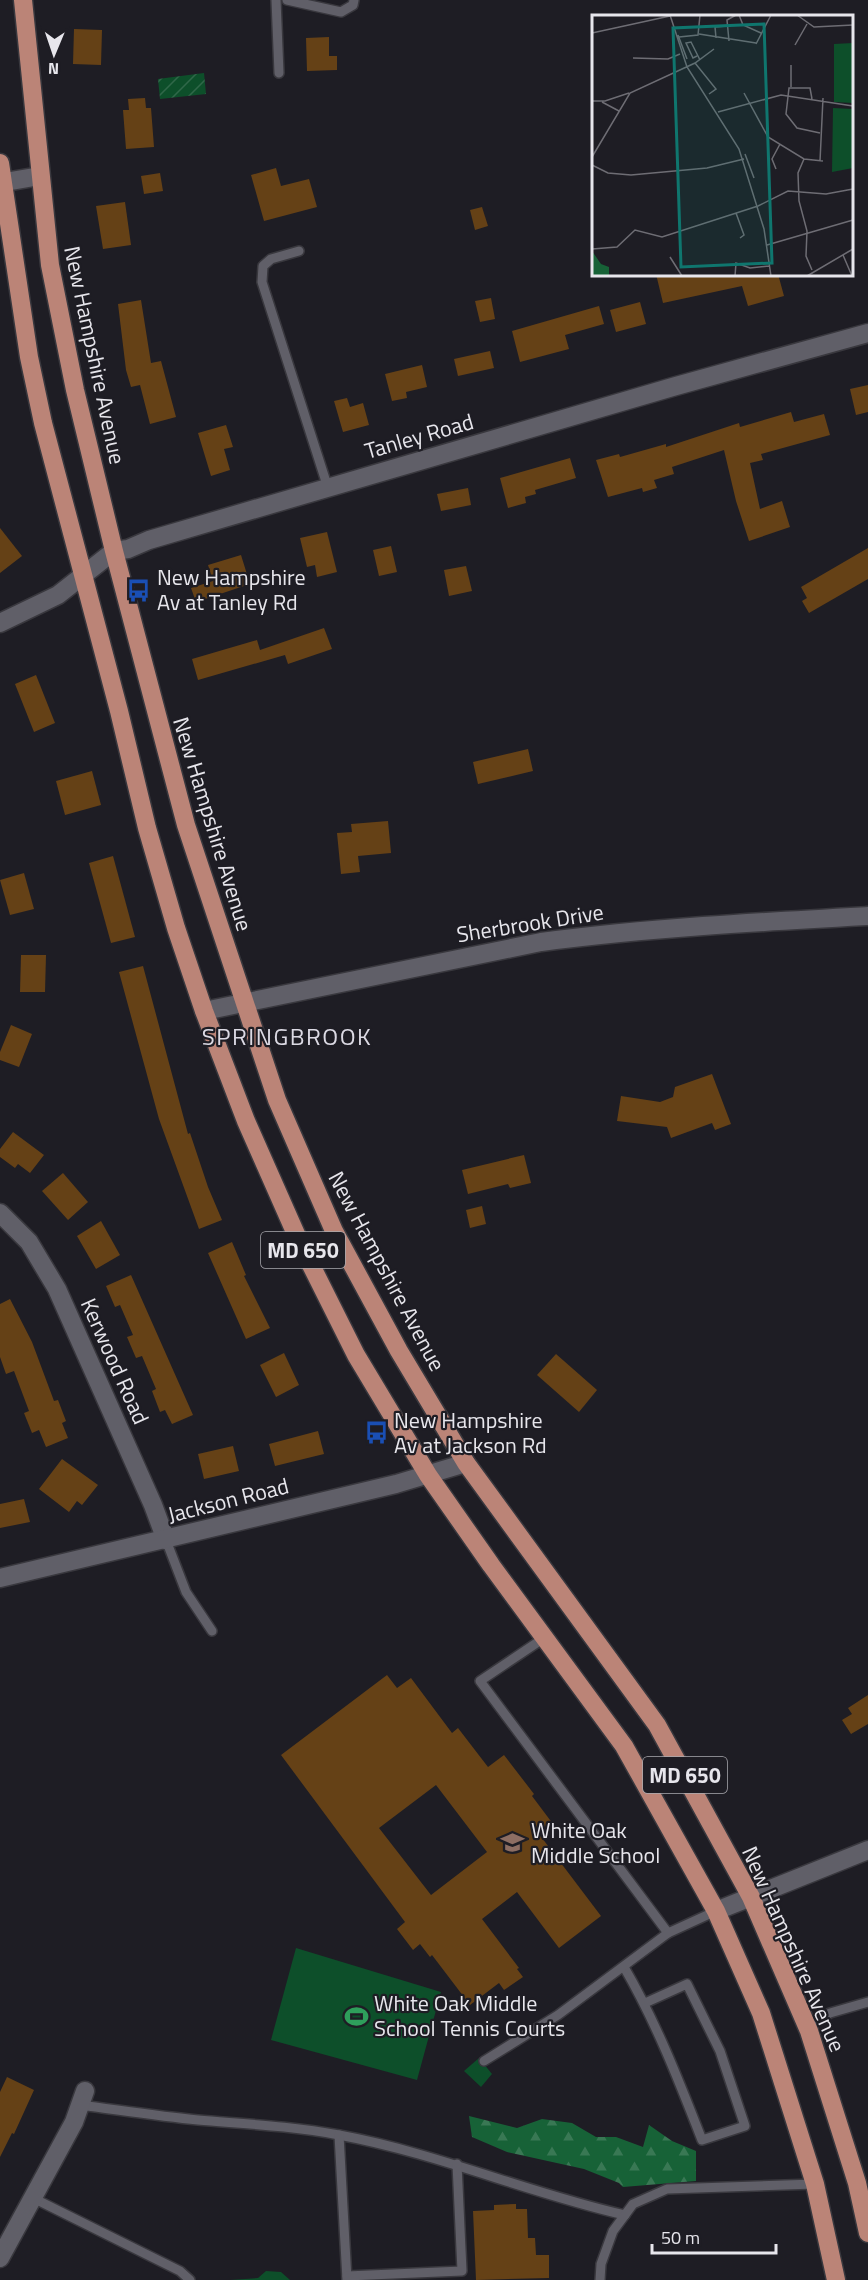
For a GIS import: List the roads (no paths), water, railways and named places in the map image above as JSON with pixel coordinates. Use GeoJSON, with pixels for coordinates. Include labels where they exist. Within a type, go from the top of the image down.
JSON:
{"type":"FeatureCollection","features":[{"type":"Feature","properties":{"kind":"main road","name":"New Hampshire Avenue"},"geometry":{"type":"LineString","coordinates":[[23,0],[50,265],[62,330],[114,551],[186,825],[277,1100],[334,1231],[399,1351],[466,1463],[657,1725],[751,1897],[807,2026],[856,2183],[868,2230]]}},
{"type":"Feature","properties":{"kind":"main road","name":"MD 650"},"geometry":{"type":"LineString","coordinates":[[0,163],[1,183],[29,357],[43,423],[82,575],[147,828],[176,928],[204,1011],[246,1121],[299,1241],[356,1355],[428,1475],[624,1746],[716,1911],[761,2013],[815,2184],[836,2280]]}},
{"type":"Feature","properties":{"kind":"street"},"geometry":{"type":"LineString","coordinates":[[1,183],[40,176]]}},
{"type":"Feature","properties":{"kind":"street","name":"Tanley Road"},"geometry":{"type":"LineString","coordinates":[[0,623],[58,595],[114,551],[128,549],[149,540],[676,386],[868,333]]}},
{"type":"Feature","properties":{"kind":"street","name":"Sherbrook Drive"},"geometry":{"type":"LineString","coordinates":[[204,1011],[541,942],[592,935],[714,925],[868,916]]}},
{"type":"Feature","properties":{"kind":"street","name":"Kerwood Road"},"geometry":{"type":"LineString","coordinates":[[0,1213],[29,1242],[57,1289],[153,1505],[166,1540]]}},
{"type":"Feature","properties":{"kind":"street","name":"Jackson Road"},"geometry":{"type":"LineString","coordinates":[[0,1578],[166,1540],[428,1475],[466,1463]]}},
{"type":"Feature","properties":{"kind":"street"},"geometry":{"type":"LineString","coordinates":[[716,1911],[868,1850]]}},
{"type":"Feature","properties":{"kind":"street"},"geometry":{"type":"LineString","coordinates":[[0,2258],[74,2122],[82,2098]]}},
{"type":"Feature","properties":{"kind":"lane"},"geometry":{"type":"LineString","coordinates":[[276,0],[279,73]]}},
{"type":"Feature","properties":{"kind":"lane"},"geometry":{"type":"LineString","coordinates":[[287,0],[341,12],[353,6],[354,0]]}},
{"type":"Feature","properties":{"kind":"lane"},"geometry":{"type":"LineString","coordinates":[[299,250],[271,259],[263,266],[262,282],[328,488]]}},
{"type":"Feature","properties":{"kind":"lane"},"geometry":{"type":"LineString","coordinates":[[166,1540],[186,1592],[212,1631]]}},
{"type":"Feature","properties":{"kind":"lane"},"geometry":{"type":"LineString","coordinates":[[544,1638],[480,1681],[668,1933]]}},
{"type":"Feature","properties":{"kind":"lane"},"geometry":{"type":"LineString","coordinates":[[484,2061],[558,2015],[668,1933],[716,1911]]}},
{"type":"Feature","properties":{"kind":"lane"},"geometry":{"type":"LineString","coordinates":[[624,1967],[645,2003],[677,2074],[702,2140],[745,2126],[720,2051],[687,1984],[645,2003]]}},
{"type":"Feature","properties":{"kind":"lane"},"geometry":{"type":"LineString","coordinates":[[807,2026],[830,2013],[868,2002]]}},
{"type":"Feature","properties":{"kind":"lane"},"geometry":{"type":"LineString","coordinates":[[82,2098],[128,2113],[293,2128],[339,2135],[426,2155],[592,2208],[625,2215]]}},
{"type":"Feature","properties":{"kind":"lane"},"geometry":{"type":"LineString","coordinates":[[339,2135],[347,2278],[462,2271],[457,2164]]}},
{"type":"Feature","properties":{"kind":"lane"},"geometry":{"type":"LineString","coordinates":[[600,2280],[601,2264],[613,2231],[633,2204],[667,2190],[815,2184]]}},
{"type":"Feature","properties":{"kind":"lane"},"geometry":{"type":"LineString","coordinates":[[33,2198],[180,2271],[190,2280]]}},
{"type":"Feature","properties":{"kind":"place","name":"New Hampshire Av at Tanley Rd"},"geometry":{"type":"Point","coordinates":[139,590]}},
{"type":"Feature","properties":{"kind":"place","name":"New Hampshire Av at Jackson Rd"},"geometry":{"type":"Point","coordinates":[376,1433]}},
{"type":"Feature","properties":{"kind":"place","name":"White Oak Middle School"},"geometry":{"type":"Point","coordinates":[513,1843]}},
{"type":"Feature","properties":{"kind":"place","name":"White Oak Middle School Tennis Courts"},"geometry":{"type":"Point","coordinates":[356,2016]}},
{"type":"Feature","properties":{"kind":"district","name":"SPRINGBROOK"},"geometry":{"type":"Point","coordinates":[287,1036]}}]}
